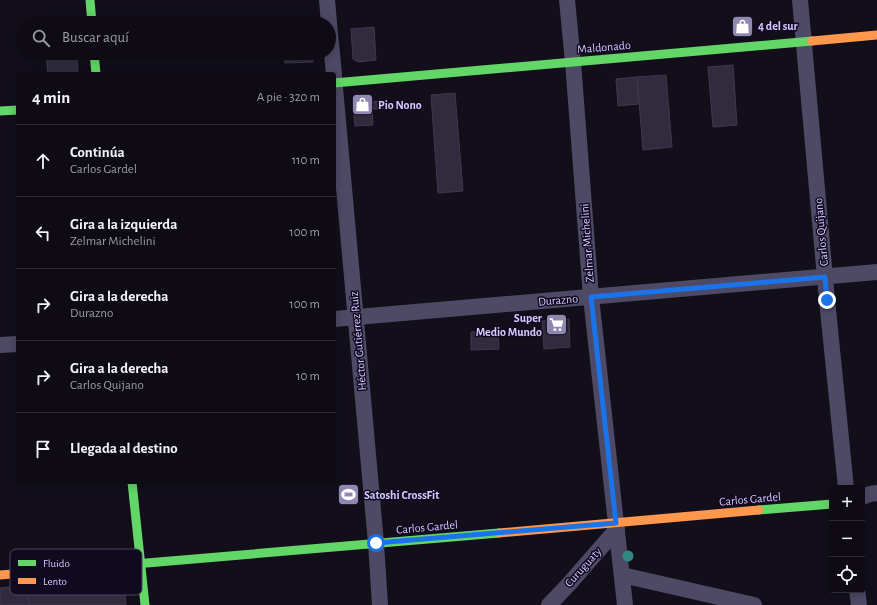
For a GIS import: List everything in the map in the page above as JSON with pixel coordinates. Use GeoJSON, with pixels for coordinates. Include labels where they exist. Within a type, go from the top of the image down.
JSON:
{"type":"FeatureCollection","features":[{"type":"Feature","properties":{"kind":"street"},"geometry":{"type":"LineString","coordinates":[[90,0],[91,16]]}},
{"type":"Feature","properties":{"kind":"street"},"geometry":{"type":"LineString","coordinates":[[327,0],[328,16]]}},
{"type":"Feature","properties":{"kind":"street","name":"Zelmar Michelini"},"geometry":{"type":"LineString","coordinates":[[567,0],[591,297],[625,605]]}},
{"type":"Feature","properties":{"kind":"street","name":"Carlos Quijano"},"geometry":{"type":"LineString","coordinates":[[800,0],[846,485]]}},
{"type":"Feature","properties":{"kind":"street","name":"Maldonado"},"geometry":{"type":"LineString","coordinates":[[336,83],[877,35]]}},
{"type":"Feature","properties":{"kind":"street"},"geometry":{"type":"LineString","coordinates":[[95,60],[96,72]]}},
{"type":"Feature","properties":{"kind":"street"},"geometry":{"type":"LineString","coordinates":[[333,60],[334,72]]}},
{"type":"Feature","properties":{"kind":"street","name":"Héctor Gutiérrez Ruiz"},"geometry":{"type":"LineString","coordinates":[[336,104],[376,543],[380,605]]}},
{"type":"Feature","properties":{"kind":"street"},"geometry":{"type":"LineString","coordinates":[[0,111],[16,110]]}},
{"type":"Feature","properties":{"kind":"street","name":"Durazno"},"geometry":{"type":"LineString","coordinates":[[336,319],[877,272]]}},
{"type":"Feature","properties":{"kind":"street"},"geometry":{"type":"LineString","coordinates":[[0,346],[16,344]]}},
{"type":"Feature","properties":{"kind":"street"},"geometry":{"type":"LineString","coordinates":[[132,484],[139,549]]}},
{"type":"Feature","properties":{"kind":"street"},"geometry":{"type":"LineString","coordinates":[[865,496],[877,493]]}},
{"type":"Feature","properties":{"kind":"street","name":"Carlos Gardel"},"geometry":{"type":"LineString","coordinates":[[142,564],[376,543],[617,526],[829,504]]}},
{"type":"Feature","properties":{"kind":"street","name":"Curuguaty"},"geometry":{"type":"LineString","coordinates":[[549,605],[569,584],[617,526]]}},
{"type":"Feature","properties":{"kind":"street","name":"Carlos Gardel"},"geometry":{"type":"LineString","coordinates":[[0,575],[10,574]]}},
{"type":"Feature","properties":{"kind":"street"},"geometry":{"type":"LineString","coordinates":[[142,574],[145,605]]}},
{"type":"Feature","properties":{"kind":"street"},"geometry":{"type":"LineString","coordinates":[[622,575],[754,605]]}},
{"type":"Feature","properties":{"kind":"street"},"geometry":{"type":"LineString","coordinates":[[857,593],[859,605]]}},
{"type":"Feature","properties":{"kind":"building"},"geometry":{"type":"Polygon","coordinates":[[[374,27],[376,60],[358,62],[353,59],[351,29],[374,27]]]}},
{"type":"Feature","properties":{"kind":"building"},"geometry":{"type":"Polygon","coordinates":[[[47,60],[77,60],[78,72],[48,72],[47,60]]]}},
{"type":"Feature","properties":{"kind":"building"},"geometry":{"type":"Polygon","coordinates":[[[285,60],[313,60],[313,62],[285,63],[285,60]]]}},
{"type":"Feature","properties":{"kind":"building"},"geometry":{"type":"Polygon","coordinates":[[[733,65],[737,125],[713,127],[708,67],[733,65]]]}},
{"type":"Feature","properties":{"kind":"building"},"geometry":{"type":"Polygon","coordinates":[[[666,75],[672,147],[643,150],[637,77],[666,75]]]}},
{"type":"Feature","properties":{"kind":"building"},"geometry":{"type":"Polygon","coordinates":[[[637,77],[639,104],[618,106],[616,79],[637,77]]]}},
{"type":"Feature","properties":{"kind":"building"},"geometry":{"type":"Polygon","coordinates":[[[455,93],[463,191],[438,193],[431,95],[455,93]]]}},
{"type":"Feature","properties":{"kind":"building"},"geometry":{"type":"Polygon","coordinates":[[[382,101],[383,109],[372,109],[373,125],[355,126],[353,103],[382,101]]]}},
{"type":"Feature","properties":{"kind":"building"},"geometry":{"type":"Polygon","coordinates":[[[569,319],[570,347],[544,349],[542,321],[569,319]]]}},
{"type":"Feature","properties":{"kind":"building"},"geometry":{"type":"Polygon","coordinates":[[[498,331],[499,349],[471,350],[471,332],[498,331]]]}},
{"type":"Feature","properties":{"kind":"building"},"geometry":{"type":"Polygon","coordinates":[[[10,587],[10,595],[28,595],[29,605],[0,605],[0,588],[10,587]]]}},
{"type":"Feature","properties":{"kind":"building"},"geometry":{"type":"Polygon","coordinates":[[[28,595],[125,595],[126,605],[29,605],[28,595]]]}},
{"type":"Feature","properties":{"kind":"traffic: fast"},"geometry":{"type":"LineString","coordinates":[[90,0],[91,16]]}},
{"type":"Feature","properties":{"kind":"traffic: fast"},"geometry":{"type":"LineString","coordinates":[[336,83],[812,41]]}},
{"type":"Feature","properties":{"kind":"traffic: fast"},"geometry":{"type":"LineString","coordinates":[[95,60],[96,72]]}},
{"type":"Feature","properties":{"kind":"traffic: fast"},"geometry":{"type":"LineString","coordinates":[[0,111],[16,110]]}},
{"type":"Feature","properties":{"kind":"traffic: fast"},"geometry":{"type":"LineString","coordinates":[[132,484],[139,549]]}},
{"type":"Feature","properties":{"kind":"traffic: fast"},"geometry":{"type":"LineString","coordinates":[[759,510],[829,504]]}},
{"type":"Feature","properties":{"kind":"traffic: fast"},"geometry":{"type":"LineString","coordinates":[[142,563],[499,533]]}},
{"type":"Feature","properties":{"kind":"traffic: fast"},"geometry":{"type":"LineString","coordinates":[[142,577],[145,605]]}},
{"type":"Feature","properties":{"kind":"traffic: slow"},"geometry":{"type":"LineString","coordinates":[[812,41],[877,35]]}},
{"type":"Feature","properties":{"kind":"traffic: slow"},"geometry":{"type":"LineString","coordinates":[[499,533],[759,510]]}},
{"type":"Feature","properties":{"kind":"traffic: slow"},"geometry":{"type":"LineString","coordinates":[[0,575],[10,574]]}},
{"type":"Feature","properties":{"kind":"place","name":"4 del sur"},"geometry":{"type":"Point","coordinates":[743,26]}},
{"type":"Feature","properties":{"kind":"place","name":"Pio Nono"},"geometry":{"type":"Point","coordinates":[363,105]}},
{"type":"Feature","properties":{"kind":"place","name":"Super Medio Mundo"},"geometry":{"type":"Point","coordinates":[557,325]}},
{"type":"Feature","properties":{"kind":"place","name":"Satoshi CrossFit"},"geometry":{"type":"Point","coordinates":[348,495]}},
{"type":"Feature","properties":{"kind":"route"},"geometry":{"type":"LineString","coordinates":[[376,543],[616,523],[591,297],[825,277],[827,300]]}}]}
